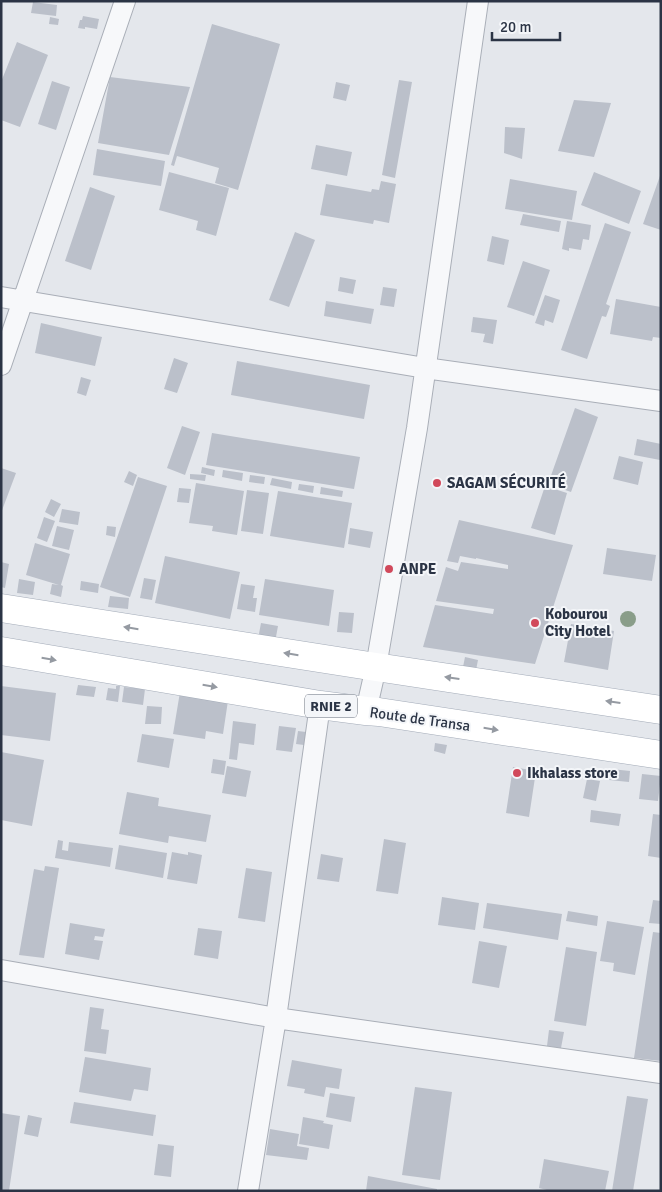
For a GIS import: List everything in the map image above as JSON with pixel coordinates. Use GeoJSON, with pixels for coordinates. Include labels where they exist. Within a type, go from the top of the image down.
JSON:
{"type":"FeatureCollection","features":[{"type":"Feature","properties":{"kind":"main road"},"geometry":{"type":"LineString","coordinates":[[1,608],[661,710]]}},
{"type":"Feature","properties":{"kind":"main road","name":"Route de Transa"},"geometry":{"type":"LineString","coordinates":[[1,651],[320,704],[661,755]]}},
{"type":"Feature","properties":{"kind":"street"},"geometry":{"type":"LineString","coordinates":[[1,364],[125,1]]}},
{"type":"Feature","properties":{"kind":"street"},"geometry":{"type":"LineString","coordinates":[[366,711],[376,667],[417,428],[478,1]]}},
{"type":"Feature","properties":{"kind":"street"},"geometry":{"type":"LineString","coordinates":[[1,297],[425,368],[661,401]]}},
{"type":"Feature","properties":{"kind":"street"},"geometry":{"type":"LineString","coordinates":[[248,1191],[276,1018],[320,704]]}},
{"type":"Feature","properties":{"kind":"street"},"geometry":{"type":"LineString","coordinates":[[1,970],[276,1018],[661,1073]]}},
{"type":"Feature","properties":{"kind":"building"},"geometry":{"type":"Polygon","coordinates":[[[33,2],[57,5],[56,16],[31,13],[33,2]]]}},
{"type":"Feature","properties":{"kind":"building"},"geometry":{"type":"Polygon","coordinates":[[[83,16],[99,19],[97,29],[78,28],[83,16]]]}},
{"type":"Feature","properties":{"kind":"building"},"geometry":{"type":"Polygon","coordinates":[[[50,17],[59,19],[58,25],[49,24],[50,17]]]}},
{"type":"Feature","properties":{"kind":"building"},"geometry":{"type":"Polygon","coordinates":[[[212,24],[280,44],[238,190],[215,183],[219,168],[177,156],[174,166],[171,165],[212,24]]]}},
{"type":"Feature","properties":{"kind":"building"},"geometry":{"type":"Polygon","coordinates":[[[17,42],[48,55],[20,127],[1,120],[1,82],[17,42]]]}},
{"type":"Feature","properties":{"kind":"building"},"geometry":{"type":"Polygon","coordinates":[[[110,77],[190,87],[169,155],[98,143],[110,77]]]}},
{"type":"Feature","properties":{"kind":"building"},"geometry":{"type":"Polygon","coordinates":[[[399,80],[412,82],[395,178],[382,175],[399,80]]]}},
{"type":"Feature","properties":{"kind":"building"},"geometry":{"type":"Polygon","coordinates":[[[52,81],[70,87],[56,130],[38,124],[52,81]]]}},
{"type":"Feature","properties":{"kind":"building"},"geometry":{"type":"Polygon","coordinates":[[[336,82],[350,85],[346,101],[333,98],[336,82]]]}},
{"type":"Feature","properties":{"kind":"building"},"geometry":{"type":"Polygon","coordinates":[[[574,100],[611,103],[594,157],[558,151],[574,100]]]}},
{"type":"Feature","properties":{"kind":"building"},"geometry":{"type":"Polygon","coordinates":[[[505,127],[525,128],[522,159],[504,153],[505,127]]]}},
{"type":"Feature","properties":{"kind":"building"},"geometry":{"type":"Polygon","coordinates":[[[316,145],[352,152],[347,176],[311,169],[316,145]]]}},
{"type":"Feature","properties":{"kind":"building"},"geometry":{"type":"Polygon","coordinates":[[[97,149],[165,161],[161,186],[93,175],[97,149]]]}},
{"type":"Feature","properties":{"kind":"building"},"geometry":{"type":"Polygon","coordinates":[[[169,172],[229,188],[216,236],[196,230],[198,221],[159,210],[169,172]]]}},
{"type":"Feature","properties":{"kind":"building"},"geometry":{"type":"Polygon","coordinates":[[[594,172],[641,191],[629,224],[581,205],[594,172]]]}},
{"type":"Feature","properties":{"kind":"building"},"geometry":{"type":"Polygon","coordinates":[[[661,173],[661,230],[643,224],[661,173]]]}},
{"type":"Feature","properties":{"kind":"building"},"geometry":{"type":"Polygon","coordinates":[[[510,179],[577,191],[572,220],[505,209],[510,179]]]}},
{"type":"Feature","properties":{"kind":"building"},"geometry":{"type":"Polygon","coordinates":[[[381,181],[396,184],[389,223],[374,220],[373,224],[320,215],[326,184],[371,192],[372,189],[379,190],[381,181]]]}},
{"type":"Feature","properties":{"kind":"building"},"geometry":{"type":"Polygon","coordinates":[[[90,187],[115,196],[91,270],[65,261],[90,187]]]}},
{"type":"Feature","properties":{"kind":"building"},"geometry":{"type":"Polygon","coordinates":[[[523,214],[561,221],[559,232],[520,225],[523,214]]]}},
{"type":"Feature","properties":{"kind":"building"},"geometry":{"type":"Polygon","coordinates":[[[567,221],[591,225],[589,240],[583,239],[581,250],[569,248],[569,251],[562,249],[567,221]]]}},
{"type":"Feature","properties":{"kind":"building"},"geometry":{"type":"Polygon","coordinates":[[[605,223],[631,232],[606,304],[610,306],[606,317],[602,316],[587,359],[561,350],[605,223]]]}},
{"type":"Feature","properties":{"kind":"building"},"geometry":{"type":"Polygon","coordinates":[[[295,232],[315,240],[289,307],[269,300],[295,232]]]}},
{"type":"Feature","properties":{"kind":"building"},"geometry":{"type":"Polygon","coordinates":[[[492,236],[509,240],[504,265],[487,261],[492,236]]]}},
{"type":"Feature","properties":{"kind":"building"},"geometry":{"type":"Polygon","coordinates":[[[523,261],[550,270],[534,316],[507,307],[523,261]]]}},
{"type":"Feature","properties":{"kind":"building"},"geometry":{"type":"Polygon","coordinates":[[[340,277],[356,280],[353,294],[338,291],[340,277]]]}},
{"type":"Feature","properties":{"kind":"building"},"geometry":{"type":"Polygon","coordinates":[[[383,287],[397,289],[394,307],[380,305],[383,287]]]}},
{"type":"Feature","properties":{"kind":"building"},"geometry":{"type":"Polygon","coordinates":[[[545,295],[560,300],[553,323],[545,320],[544,326],[535,323],[545,295]]]}},
{"type":"Feature","properties":{"kind":"building"},"geometry":{"type":"Polygon","coordinates":[[[616,299],[661,307],[661,338],[653,337],[652,341],[610,334],[616,299]]]}},
{"type":"Feature","properties":{"kind":"building"},"geometry":{"type":"Polygon","coordinates":[[[326,301],[374,309],[371,324],[324,316],[326,301]]]}},
{"type":"Feature","properties":{"kind":"building"},"geometry":{"type":"Polygon","coordinates":[[[473,317],[497,320],[493,344],[483,342],[485,334],[471,332],[473,317]]]}},
{"type":"Feature","properties":{"kind":"building"},"geometry":{"type":"Polygon","coordinates":[[[41,323],[102,337],[95,366],[35,353],[41,323]]]}},
{"type":"Feature","properties":{"kind":"building"},"geometry":{"type":"Polygon","coordinates":[[[174,358],[188,363],[177,393],[164,389],[174,358]]]}},
{"type":"Feature","properties":{"kind":"building"},"geometry":{"type":"Polygon","coordinates":[[[237,361],[370,385],[364,419],[231,395],[237,361]]]}},
{"type":"Feature","properties":{"kind":"building"},"geometry":{"type":"Polygon","coordinates":[[[81,377],[91,380],[86,396],[77,393],[81,377]]]}},
{"type":"Feature","properties":{"kind":"building"},"geometry":{"type":"Polygon","coordinates":[[[575,408],[598,417],[571,492],[548,484],[575,408]]]}},
{"type":"Feature","properties":{"kind":"building"},"geometry":{"type":"Polygon","coordinates":[[[182,426],[200,432],[185,475],[167,468],[182,426]]]}},
{"type":"Feature","properties":{"kind":"building"},"geometry":{"type":"Polygon","coordinates":[[[212,433],[360,457],[354,489],[206,465],[212,433]]]}},
{"type":"Feature","properties":{"kind":"building"},"geometry":{"type":"Polygon","coordinates":[[[637,439],[661,444],[660,460],[634,455],[637,439]]]}},
{"type":"Feature","properties":{"kind":"building"},"geometry":{"type":"Polygon","coordinates":[[[619,456],[643,462],[638,485],[613,479],[619,456]]]}},
{"type":"Feature","properties":{"kind":"building"},"geometry":{"type":"Polygon","coordinates":[[[202,467],[215,470],[214,476],[201,473],[202,467]]]}},
{"type":"Feature","properties":{"kind":"building"},"geometry":{"type":"Polygon","coordinates":[[[1,468],[16,473],[1,513],[1,468]]]}},
{"type":"Feature","properties":{"kind":"building"},"geometry":{"type":"Polygon","coordinates":[[[223,470],[243,473],[242,481],[222,477],[223,470]]]}},
{"type":"Feature","properties":{"kind":"building"},"geometry":{"type":"Polygon","coordinates":[[[129,471],[137,475],[133,486],[124,482],[129,471]]]}},
{"type":"Feature","properties":{"kind":"building"},"geometry":{"type":"Polygon","coordinates":[[[190,474],[206,475],[205,481],[190,479],[190,474]]]}},
{"type":"Feature","properties":{"kind":"building"},"geometry":{"type":"Polygon","coordinates":[[[250,475],[265,477],[264,484],[249,482],[250,475]]]}},
{"type":"Feature","properties":{"kind":"building"},"geometry":{"type":"Polygon","coordinates":[[[138,477],[167,486],[130,597],[100,587],[138,477]]]}},
{"type":"Feature","properties":{"kind":"building"},"geometry":{"type":"Polygon","coordinates":[[[272,478],[292,482],[291,489],[270,485],[272,478]]]}},
{"type":"Feature","properties":{"kind":"building"},"geometry":{"type":"Polygon","coordinates":[[[196,483],[244,491],[237,535],[212,531],[213,526],[189,523],[196,483]]]}},
{"type":"Feature","properties":{"kind":"building"},"geometry":{"type":"Polygon","coordinates":[[[299,484],[314,486],[313,493],[298,490],[299,484]]]}},
{"type":"Feature","properties":{"kind":"building"},"geometry":{"type":"Polygon","coordinates":[[[545,486],[567,493],[555,535],[531,528],[545,486]]]}},
{"type":"Feature","properties":{"kind":"building"},"geometry":{"type":"Polygon","coordinates":[[[321,487],[343,491],[342,497],[320,494],[321,487]]]}},
{"type":"Feature","properties":{"kind":"building"},"geometry":{"type":"Polygon","coordinates":[[[179,488],[191,489],[189,503],[177,502],[179,488]]]}},
{"type":"Feature","properties":{"kind":"building"},"geometry":{"type":"Polygon","coordinates":[[[247,490],[269,493],[263,534],[241,531],[247,490]]]}},
{"type":"Feature","properties":{"kind":"building"},"geometry":{"type":"Polygon","coordinates":[[[278,491],[352,503],[344,548],[270,536],[278,491]]]}},
{"type":"Feature","properties":{"kind":"building"},"geometry":{"type":"Polygon","coordinates":[[[51,499],[61,504],[54,517],[45,512],[51,499]]]}},
{"type":"Feature","properties":{"kind":"building"},"geometry":{"type":"Polygon","coordinates":[[[62,509],[80,512],[78,525],[59,522],[62,509]]]}},
{"type":"Feature","properties":{"kind":"building"},"geometry":{"type":"Polygon","coordinates":[[[44,517],[55,521],[47,542],[37,538],[44,517]]]}},
{"type":"Feature","properties":{"kind":"building"},"geometry":{"type":"Polygon","coordinates":[[[459,520],[573,545],[535,664],[423,647],[435,605],[493,614],[494,609],[436,601],[446,567],[458,571],[461,562],[508,569],[508,565],[476,558],[460,556],[458,563],[447,561],[459,520]]]}},
{"type":"Feature","properties":{"kind":"building"},"geometry":{"type":"Polygon","coordinates":[[[57,526],[74,530],[69,550],[52,546],[57,526]]]}},
{"type":"Feature","properties":{"kind":"building"},"geometry":{"type":"Polygon","coordinates":[[[107,526],[116,527],[115,537],[106,535],[107,526]]]}},
{"type":"Feature","properties":{"kind":"building"},"geometry":{"type":"Polygon","coordinates":[[[350,528],[373,532],[370,548],[348,544],[350,528]]]}},
{"type":"Feature","properties":{"kind":"building"},"geometry":{"type":"Polygon","coordinates":[[[35,543],[70,554],[61,585],[63,586],[61,597],[50,594],[52,584],[59,585],[26,575],[35,543]]]}},
{"type":"Feature","properties":{"kind":"building"},"geometry":{"type":"Polygon","coordinates":[[[607,548],[656,555],[652,581],[603,574],[607,548]]]}},
{"type":"Feature","properties":{"kind":"building"},"geometry":{"type":"Polygon","coordinates":[[[165,556],[240,572],[230,619],[155,603],[165,556]]]}},
{"type":"Feature","properties":{"kind":"building"},"geometry":{"type":"Polygon","coordinates":[[[1,562],[9,564],[5,588],[1,587],[1,562]]]}},
{"type":"Feature","properties":{"kind":"building"},"geometry":{"type":"Polygon","coordinates":[[[144,578],[156,580],[152,600],[140,598],[144,578]]]}},
{"type":"Feature","properties":{"kind":"building"},"geometry":{"type":"Polygon","coordinates":[[[19,579],[35,582],[33,595],[17,593],[19,579]]]}},
{"type":"Feature","properties":{"kind":"building"},"geometry":{"type":"Polygon","coordinates":[[[265,579],[334,590],[329,626],[259,615],[265,579]]]}},
{"type":"Feature","properties":{"kind":"building"},"geometry":{"type":"Polygon","coordinates":[[[81,581],[99,584],[98,593],[80,590],[81,581]]]}},
{"type":"Feature","properties":{"kind":"building"},"geometry":{"type":"Polygon","coordinates":[[[241,584],[255,586],[253,598],[257,598],[255,612],[237,609],[241,584]]]}},
{"type":"Feature","properties":{"kind":"building"},"geometry":{"type":"Polygon","coordinates":[[[110,596],[129,598],[128,609],[108,607],[110,596]]]}},
{"type":"Feature","properties":{"kind":"building"},"geometry":{"type":"Polygon","coordinates":[[[339,612],[354,613],[352,633],[337,632],[339,612]]]}},
{"type":"Feature","properties":{"kind":"building"},"geometry":{"type":"Polygon","coordinates":[[[261,623],[278,626],[275,642],[258,639],[261,623]]]}},
{"type":"Feature","properties":{"kind":"building"},"geometry":{"type":"Polygon","coordinates":[[[571,624],[614,631],[608,670],[564,662],[571,624]]]}},
{"type":"Feature","properties":{"kind":"building"},"geometry":{"type":"Polygon","coordinates":[[[465,657],[478,660],[475,675],[462,672],[465,657]]]}},
{"type":"Feature","properties":{"kind":"building"},"geometry":{"type":"Polygon","coordinates":[[[78,685],[96,687],[94,697],[76,695],[78,685]]]}},
{"type":"Feature","properties":{"kind":"building"},"geometry":{"type":"Polygon","coordinates":[[[1,686],[56,693],[50,741],[1,735],[1,686]]]}},
{"type":"Feature","properties":{"kind":"building"},"geometry":{"type":"Polygon","coordinates":[[[116,686],[120,686],[118,702],[106,700],[108,688],[116,689],[116,686]]]}},
{"type":"Feature","properties":{"kind":"building"},"geometry":{"type":"Polygon","coordinates":[[[181,686],[229,694],[223,734],[206,731],[205,739],[173,734],[181,686]]]}},
{"type":"Feature","properties":{"kind":"building"},"geometry":{"type":"Polygon","coordinates":[[[124,687],[145,689],[143,705],[122,702],[124,687]]]}},
{"type":"Feature","properties":{"kind":"building"},"geometry":{"type":"Polygon","coordinates":[[[147,706],[162,707],[161,724],[145,724],[147,706]]]}},
{"type":"Feature","properties":{"kind":"building"},"geometry":{"type":"Polygon","coordinates":[[[233,721],[256,724],[254,745],[239,743],[237,760],[229,759],[233,721]]]}},
{"type":"Feature","properties":{"kind":"building"},"geometry":{"type":"Polygon","coordinates":[[[279,726],[296,728],[292,752],[276,750],[279,726]]]}},
{"type":"Feature","properties":{"kind":"building"},"geometry":{"type":"Polygon","coordinates":[[[298,731],[306,732],[304,745],[296,744],[298,731]]]}},
{"type":"Feature","properties":{"kind":"building"},"geometry":{"type":"Polygon","coordinates":[[[142,734],[174,739],[169,768],[137,762],[142,734]]]}},
{"type":"Feature","properties":{"kind":"building"},"geometry":{"type":"Polygon","coordinates":[[[435,743],[447,745],[445,754],[434,751],[435,743]]]}},
{"type":"Feature","properties":{"kind":"building"},"geometry":{"type":"Polygon","coordinates":[[[1,752],[44,760],[32,826],[1,820],[1,752]]]}},
{"type":"Feature","properties":{"kind":"building"},"geometry":{"type":"Polygon","coordinates":[[[213,759],[226,761],[224,775],[211,773],[213,759]]]}},
{"type":"Feature","properties":{"kind":"building"},"geometry":{"type":"Polygon","coordinates":[[[227,766],[251,771],[246,797],[222,793],[227,766]]]}},
{"type":"Feature","properties":{"kind":"building"},"geometry":{"type":"Polygon","coordinates":[[[513,767],[536,771],[529,817],[506,813],[513,767]]]}},
{"type":"Feature","properties":{"kind":"building"},"geometry":{"type":"Polygon","coordinates":[[[611,769],[630,771],[629,782],[609,780],[611,769]]]}},
{"type":"Feature","properties":{"kind":"building"},"geometry":{"type":"Polygon","coordinates":[[[642,774],[661,776],[658,801],[639,799],[642,774]]]}},
{"type":"Feature","properties":{"kind":"building"},"geometry":{"type":"Polygon","coordinates":[[[587,779],[600,781],[596,801],[583,798],[587,779]]]}},
{"type":"Feature","properties":{"kind":"building"},"geometry":{"type":"Polygon","coordinates":[[[127,792],[159,798],[158,806],[211,815],[206,842],[169,836],[168,843],[119,834],[127,792]]]}},
{"type":"Feature","properties":{"kind":"building"},"geometry":{"type":"Polygon","coordinates":[[[591,810],[621,814],[619,826],[590,822],[591,810]]]}},
{"type":"Feature","properties":{"kind":"building"},"geometry":{"type":"Polygon","coordinates":[[[653,814],[661,815],[661,858],[648,856],[653,814]]]}},
{"type":"Feature","properties":{"kind":"building"},"geometry":{"type":"Polygon","coordinates":[[[384,839],[406,843],[398,894],[376,891],[384,839]]]}},
{"type":"Feature","properties":{"kind":"building"},"geometry":{"type":"Polygon","coordinates":[[[58,840],[63,841],[62,850],[68,851],[69,842],[113,848],[110,867],[55,858],[58,840]]]}},
{"type":"Feature","properties":{"kind":"building"},"geometry":{"type":"Polygon","coordinates":[[[119,845],[167,853],[163,878],[115,869],[119,845]]]}},
{"type":"Feature","properties":{"kind":"building"},"geometry":{"type":"Polygon","coordinates":[[[172,852],[188,855],[188,852],[202,855],[197,884],[167,879],[172,852]]]}},
{"type":"Feature","properties":{"kind":"building"},"geometry":{"type":"Polygon","coordinates":[[[321,854],[343,858],[339,882],[317,879],[321,854]]]}},
{"type":"Feature","properties":{"kind":"building"},"geometry":{"type":"Polygon","coordinates":[[[45,866],[59,868],[44,958],[19,955],[34,869],[44,871],[45,866]]]}},
{"type":"Feature","properties":{"kind":"building"},"geometry":{"type":"Polygon","coordinates":[[[246,868],[272,872],[265,922],[238,918],[246,868]]]}},
{"type":"Feature","properties":{"kind":"building"},"geometry":{"type":"Polygon","coordinates":[[[442,897],[479,903],[475,930],[438,925],[442,897]]]}},
{"type":"Feature","properties":{"kind":"building"},"geometry":{"type":"Polygon","coordinates":[[[653,900],[661,901],[661,924],[649,923],[653,900]]]}},
{"type":"Feature","properties":{"kind":"building"},"geometry":{"type":"Polygon","coordinates":[[[487,903],[562,914],[558,940],[483,928],[487,903]]]}},
{"type":"Feature","properties":{"kind":"building"},"geometry":{"type":"Polygon","coordinates":[[[568,911],[598,916],[597,926],[566,921],[568,911]]]}},
{"type":"Feature","properties":{"kind":"building"},"geometry":{"type":"Polygon","coordinates":[[[607,921],[644,927],[635,975],[613,971],[614,963],[600,961],[607,921]]]}},
{"type":"Feature","properties":{"kind":"building"},"geometry":{"type":"Polygon","coordinates":[[[70,923],[105,929],[103,937],[95,936],[94,940],[103,941],[99,960],[65,954],[70,923]]]}},
{"type":"Feature","properties":{"kind":"building"},"geometry":{"type":"Polygon","coordinates":[[[198,928],[222,931],[218,959],[194,955],[198,928]]]}},
{"type":"Feature","properties":{"kind":"building"},"geometry":{"type":"Polygon","coordinates":[[[653,932],[661,933],[661,1061],[634,1058],[653,932]]]}},
{"type":"Feature","properties":{"kind":"building"},"geometry":{"type":"Polygon","coordinates":[[[479,941],[507,946],[499,988],[472,983],[479,941]]]}},
{"type":"Feature","properties":{"kind":"building"},"geometry":{"type":"Polygon","coordinates":[[[566,947],[597,952],[586,1026],[554,1021],[566,947]]]}},
{"type":"Feature","properties":{"kind":"building"},"geometry":{"type":"Polygon","coordinates":[[[90,1007],[104,1009],[101,1029],[109,1030],[106,1054],[84,1051],[90,1007]]]}},
{"type":"Feature","properties":{"kind":"building"},"geometry":{"type":"Polygon","coordinates":[[[549,1030],[564,1032],[561,1048],[547,1046],[549,1030]]]}},
{"type":"Feature","properties":{"kind":"building"},"geometry":{"type":"Polygon","coordinates":[[[85,1057],[151,1068],[148,1091],[134,1089],[131,1101],[79,1092],[85,1057]]]}},
{"type":"Feature","properties":{"kind":"building"},"geometry":{"type":"Polygon","coordinates":[[[292,1060],[342,1069],[339,1089],[326,1087],[324,1097],[304,1093],[305,1089],[287,1086],[292,1060]]]}},
{"type":"Feature","properties":{"kind":"building"},"geometry":{"type":"Polygon","coordinates":[[[415,1087],[452,1092],[440,1180],[402,1175],[415,1087]]]}},
{"type":"Feature","properties":{"kind":"building"},"geometry":{"type":"Polygon","coordinates":[[[330,1093],[355,1097],[351,1122],[326,1117],[330,1093]]]}},
{"type":"Feature","properties":{"kind":"building"},"geometry":{"type":"Polygon","coordinates":[[[627,1096],[648,1099],[633,1191],[612,1191],[627,1096]]]}},
{"type":"Feature","properties":{"kind":"building"},"geometry":{"type":"Polygon","coordinates":[[[74,1102],[156,1115],[153,1136],[70,1123],[74,1102]]]}},
{"type":"Feature","properties":{"kind":"building"},"geometry":{"type":"Polygon","coordinates":[[[1,1113],[20,1116],[9,1191],[1,1191],[1,1113]]]}},
{"type":"Feature","properties":{"kind":"building"},"geometry":{"type":"Polygon","coordinates":[[[28,1115],[42,1118],[38,1137],[24,1134],[28,1115]]]}},
{"type":"Feature","properties":{"kind":"building"},"geometry":{"type":"Polygon","coordinates":[[[303,1117],[324,1121],[323,1123],[333,1125],[329,1149],[299,1144],[303,1117]]]}},
{"type":"Feature","properties":{"kind":"building"},"geometry":{"type":"Polygon","coordinates":[[[270,1129],[299,1134],[297,1146],[309,1148],[307,1160],[266,1155],[270,1129]]]}},
{"type":"Feature","properties":{"kind":"building"},"geometry":{"type":"Polygon","coordinates":[[[158,1144],[174,1146],[171,1177],[154,1175],[158,1144]]]}},
{"type":"Feature","properties":{"kind":"building"},"geometry":{"type":"Polygon","coordinates":[[[544,1159],[609,1171],[605,1191],[551,1191],[539,1188],[544,1159]]]}},
{"type":"Feature","properties":{"kind":"building"},"geometry":{"type":"Polygon","coordinates":[[[368,1176],[437,1189],[437,1191],[366,1191],[368,1176]]]}},
{"type":"Feature","properties":{"kind":"place","name":"SAGAM SÉCURITÉ"},"geometry":{"type":"Point","coordinates":[437,483]}},
{"type":"Feature","properties":{"kind":"place","name":"ANPE"},"geometry":{"type":"Point","coordinates":[389,569]}},
{"type":"Feature","properties":{"kind":"place","name":"Kobourou City Hotel"},"geometry":{"type":"Point","coordinates":[535,623]}},
{"type":"Feature","properties":{"kind":"place","name":"Ikhalass store"},"geometry":{"type":"Point","coordinates":[517,773]}}]}
